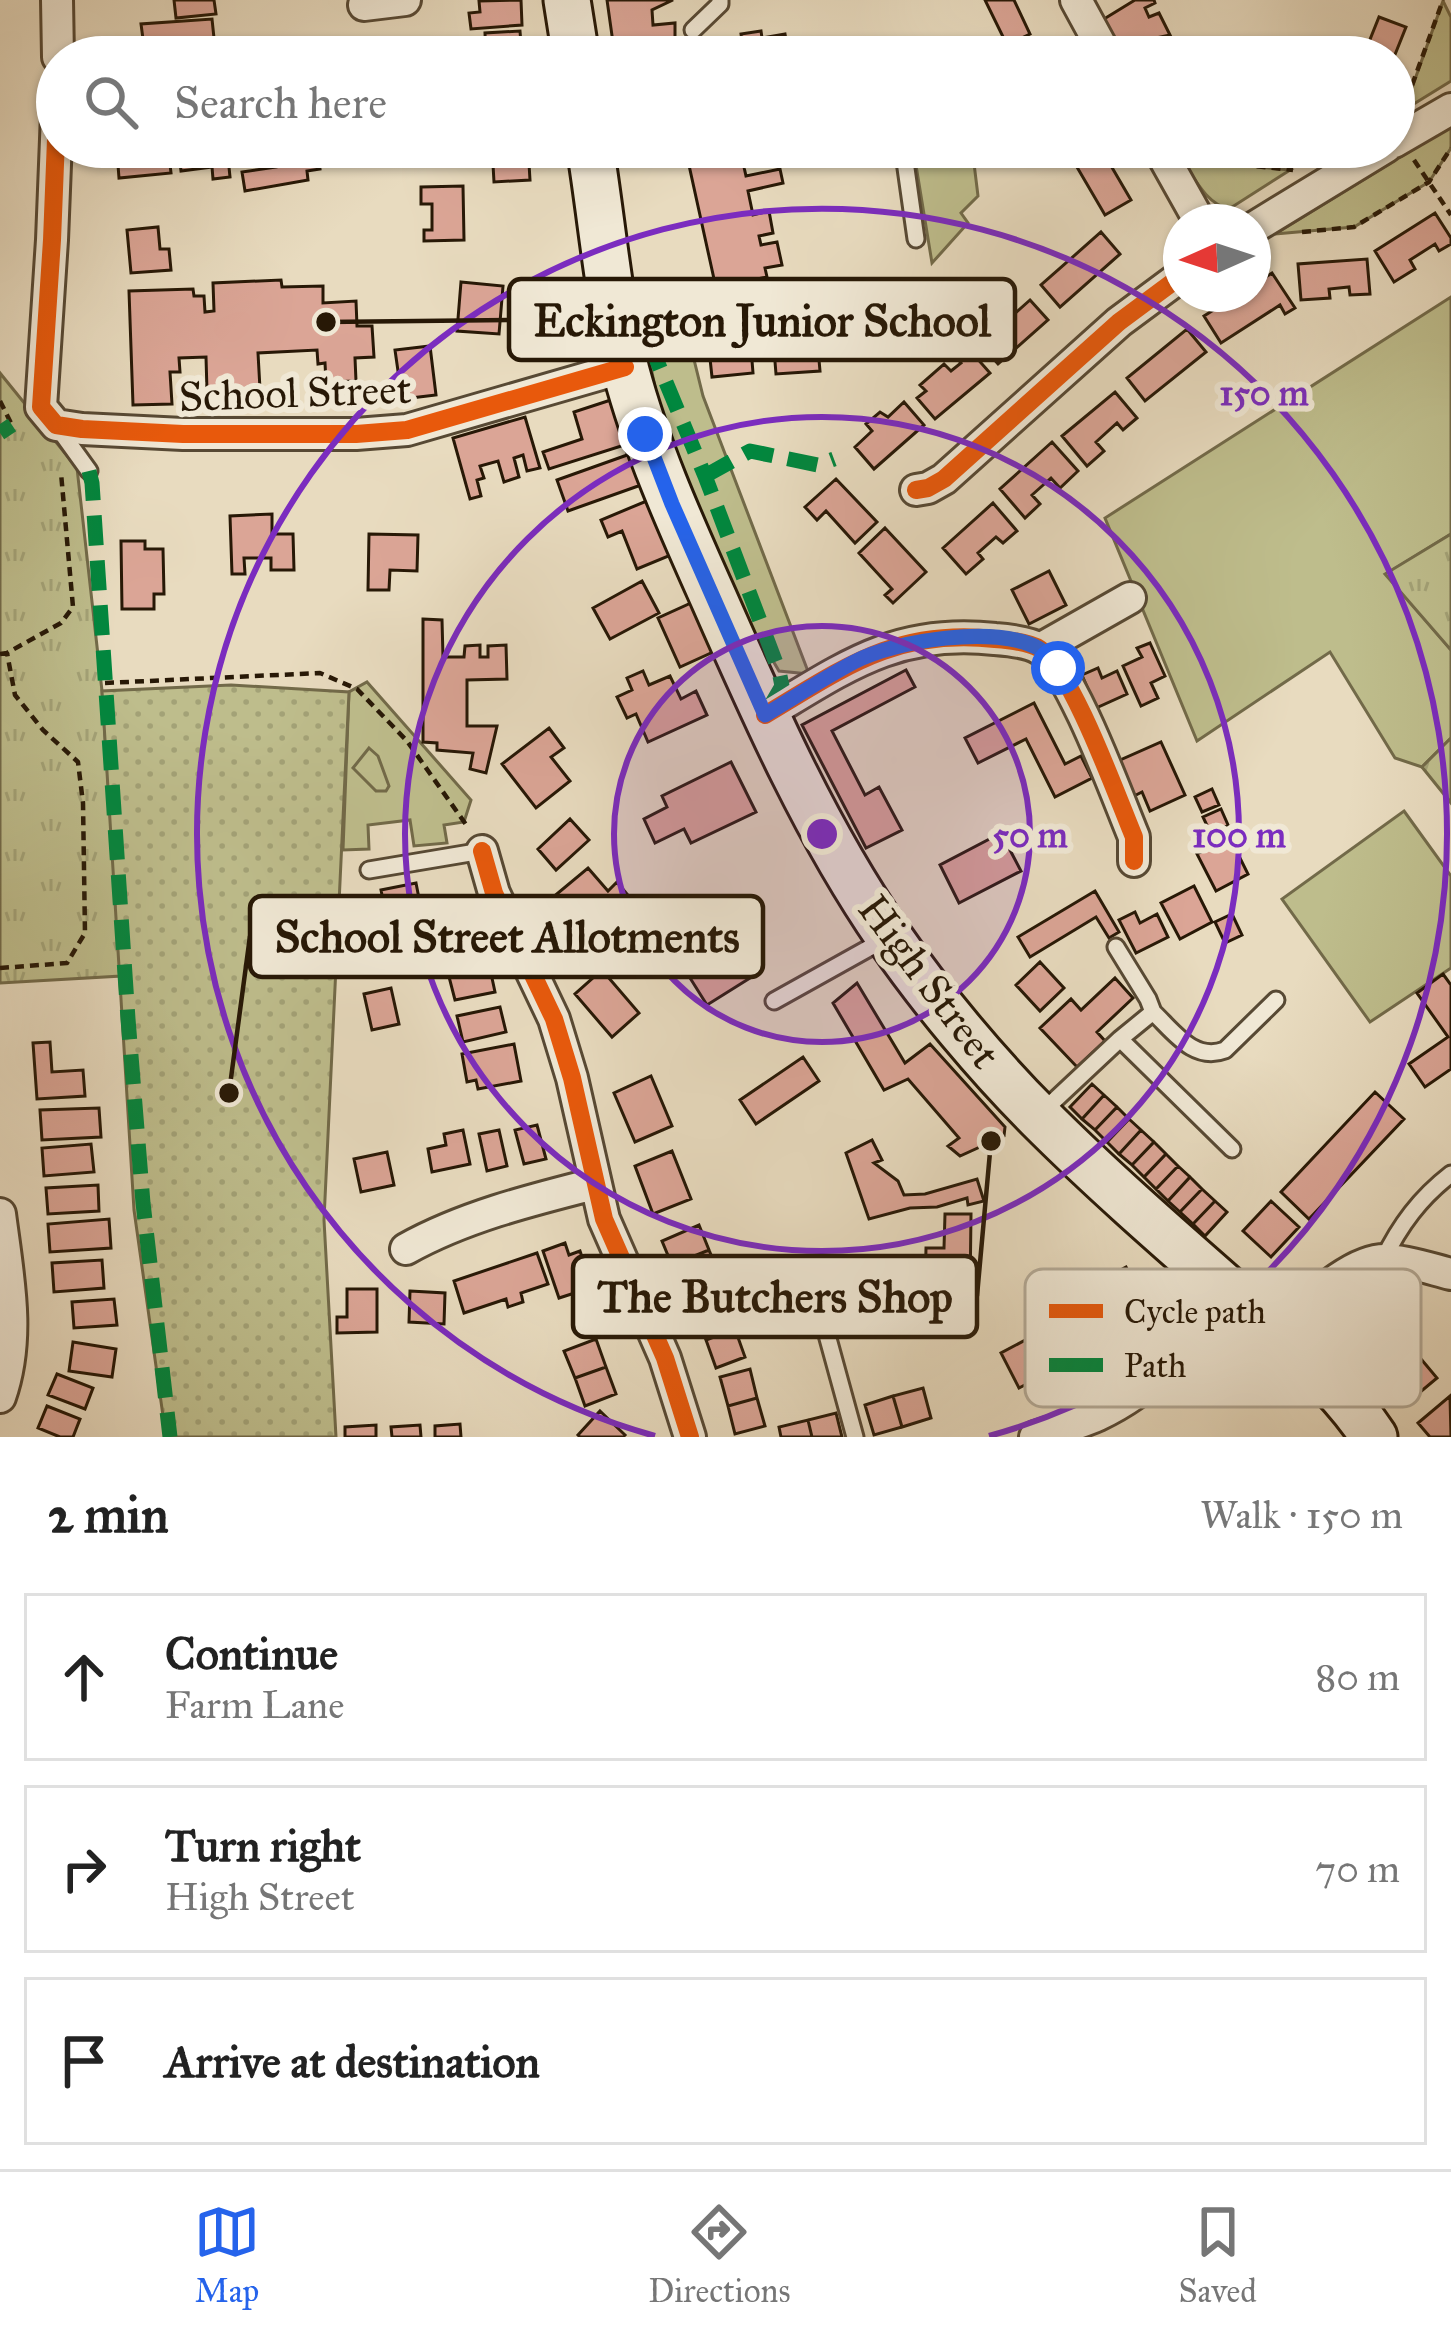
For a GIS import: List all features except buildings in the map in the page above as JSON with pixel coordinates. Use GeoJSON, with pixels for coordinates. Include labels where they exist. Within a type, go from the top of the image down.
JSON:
{"type":"FeatureCollection","features":[{"type":"Feature","properties":{"kind":"main road"},"geometry":{"type":"LineString","coordinates":[[567,0],[573,36]]}},
{"type":"Feature","properties":{"kind":"main road","name":"High Street"},"geometry":{"type":"LineString","coordinates":[[593,168],[625,368],[645,434],[765,715],[847,870],[937,1001],[1038,1116],[1204,1269]]}},
{"type":"Feature","properties":{"kind":"main road","name":"High Street"},"geometry":{"type":"LineString","coordinates":[[1353,1407],[1375,1437]]}},
{"type":"Feature","properties":{"kind":"street"},"geometry":{"type":"LineString","coordinates":[[57,0],[58,36]]}},
{"type":"Feature","properties":{"kind":"street"},"geometry":{"type":"LineString","coordinates":[[364,5],[405,0]]}},
{"type":"Feature","properties":{"kind":"street"},"geometry":{"type":"LineString","coordinates":[[1076,0],[1096,36]]}},
{"type":"Feature","properties":{"kind":"street"},"geometry":{"type":"LineString","coordinates":[[1415,130],[1451,109]]}},
{"type":"Feature","properties":{"kind":"street"},"geometry":{"type":"LineString","coordinates":[[48,416],[55,168]]}},
{"type":"Feature","properties":{"kind":"street"},"geometry":{"type":"LineString","coordinates":[[1170,168],[1191,204]]}},
{"type":"Feature","properties":{"kind":"street"},"geometry":{"type":"LineString","coordinates":[[1271,217],[1352,168]]}},
{"type":"Feature","properties":{"kind":"street"},"geometry":{"type":"LineString","coordinates":[[916,490],[944,479],[1119,322],[1163,289]]}},
{"type":"Feature","properties":{"kind":"street","name":"School Street"},"geometry":{"type":"LineString","coordinates":[[48,416],[82,429],[183,434],[406,430],[625,368]]}},
{"type":"Feature","properties":{"kind":"street"},"geometry":{"type":"LineString","coordinates":[[1040,649],[1130,598]]}},
{"type":"Feature","properties":{"kind":"street"},"geometry":{"type":"LineString","coordinates":[[765,715],[857,660],[891,647],[970,636],[1040,649],[1058,668],[1078,704],[1134,837],[1134,861]]}},
{"type":"Feature","properties":{"kind":"street"},"geometry":{"type":"LineString","coordinates":[[482,850],[494,892],[554,1019],[604,1219],[665,1358],[690,1437]]}},
{"type":"Feature","properties":{"kind":"street"},"geometry":{"type":"LineString","coordinates":[[417,1232],[594,1184]]}},
{"type":"Feature","properties":{"kind":"street"},"geometry":{"type":"LineString","coordinates":[[0,1214],[13,1335],[0,1397]]}},
{"type":"Feature","properties":{"kind":"street"},"geometry":{"type":"LineString","coordinates":[[1356,1269],[1383,1260],[1451,1274]]}},
{"type":"Feature","properties":{"kind":"street"},"geometry":{"type":"LineString","coordinates":[[1035,1437],[1112,1407]]}},
{"type":"Feature","properties":{"kind":"lane"},"geometry":{"type":"LineString","coordinates":[[693,30],[720,0]]}},
{"type":"Feature","properties":{"kind":"lane"},"geometry":{"type":"LineString","coordinates":[[906,168],[916,239]]}},
{"type":"Feature","properties":{"kind":"lane"},"geometry":{"type":"LineString","coordinates":[[48,416],[89,471]]}},
{"type":"Feature","properties":{"kind":"lane"},"geometry":{"type":"LineString","coordinates":[[369,870],[482,850]]}},
{"type":"Feature","properties":{"kind":"lane"},"geometry":{"type":"LineString","coordinates":[[774,1000],[889,936]]}},
{"type":"Feature","properties":{"kind":"lane"},"geometry":{"type":"LineString","coordinates":[[1115,947],[1153,1012],[1191,1048],[1216,1054],[1225,1049],[1276,1000]]}},
{"type":"Feature","properties":{"kind":"lane"},"geometry":{"type":"LineString","coordinates":[[1038,1116],[1153,1012]]}},
{"type":"Feature","properties":{"kind":"lane"},"geometry":{"type":"LineString","coordinates":[[1120,1039],[1232,1149]]}},
{"type":"Feature","properties":{"kind":"lane"},"geometry":{"type":"LineString","coordinates":[[1383,1260],[1407,1216],[1451,1174]]}},
{"type":"Feature","properties":{"kind":"lane"},"geometry":{"type":"LineString","coordinates":[[788,1322],[884,1292]]}},
{"type":"Feature","properties":{"kind":"lane"},"geometry":{"type":"LineString","coordinates":[[821,1313],[855,1437]]}},
{"type":"Feature","properties":{"kind":"path"},"geometry":{"type":"LineString","coordinates":[[1415,79],[1443,0]]}},
{"type":"Feature","properties":{"kind":"path"},"geometry":{"type":"LineString","coordinates":[[1295,232],[1354,227],[1429,182],[1451,148]]}},
{"type":"Feature","properties":{"kind":"path"},"geometry":{"type":"LineString","coordinates":[[1415,167],[1451,215]]}},
{"type":"Feature","properties":{"kind":"path"},"geometry":{"type":"LineString","coordinates":[[1276,168],[1334,179]]}},
{"type":"Feature","properties":{"kind":"path"},"geometry":{"type":"LineString","coordinates":[[0,401],[12,425]]}},
{"type":"Feature","properties":{"kind":"path"},"geometry":{"type":"LineString","coordinates":[[0,968],[67,963],[85,933],[78,762],[14,695],[3,654],[62,623],[73,607],[48,416]]}},
{"type":"Feature","properties":{"kind":"path"},"geometry":{"type":"LineString","coordinates":[[105,683],[320,673],[356,689],[407,741],[482,850]]}},
{"type":"Feature","properties":{"kind":"green space"},"geometry":{"type":"Polygon","coordinates":[[[1443,1],[1451,17],[1451,81],[1415,103],[1415,79],[1443,1]]]}},
{"type":"Feature","properties":{"kind":"green space"},"geometry":{"type":"Polygon","coordinates":[[[1451,126],[1451,148],[1429,182],[1354,227],[1275,234],[1383,168],[1415,168],[1415,148],[1451,126]]]}},
{"type":"Feature","properties":{"kind":"green space"},"geometry":{"type":"Polygon","coordinates":[[[916,168],[975,168],[978,196],[961,213],[968,223],[932,263],[916,168]]]}},
{"type":"Feature","properties":{"kind":"green space"},"geometry":{"type":"Polygon","coordinates":[[[1187,168],[1290,170],[1237,204],[1218,204],[1187,168]]]}},
{"type":"Feature","properties":{"kind":"green space"},"geometry":{"type":"Polygon","coordinates":[[[1451,297],[1451,534],[1386,574],[1451,650],[1451,738],[1422,767],[1395,758],[1330,652],[1197,741],[1105,518],[1451,297]]]}},
{"type":"Feature","properties":{"kind":"green space"},"geometry":{"type":"Polygon","coordinates":[[[681,307],[703,396],[809,674],[779,671],[762,642],[753,645],[706,540],[659,406],[639,310],[681,307]]]}},
{"type":"Feature","properties":{"kind":"green space"},"geometry":{"type":"Polygon","coordinates":[[[0,373],[77,468],[102,691],[121,976],[0,983],[0,373]]]}},
{"type":"Feature","properties":{"kind":"green space"},"geometry":{"type":"Polygon","coordinates":[[[1451,534],[1451,650],[1385,574],[1451,534]]]}},
{"type":"Feature","properties":{"kind":"green space"},"geometry":{"type":"Polygon","coordinates":[[[367,682],[471,800],[464,822],[444,825],[447,843],[414,846],[410,820],[368,825],[369,849],[343,850],[349,692],[367,682]]]}},
{"type":"Feature","properties":{"kind":"green space"},"geometry":{"type":"Polygon","coordinates":[[[231,685],[349,692],[324,1220],[336,1437],[166,1437],[134,1210],[102,691],[231,685]]]}},
{"type":"Feature","properties":{"kind":"green space"},"geometry":{"type":"Polygon","coordinates":[[[1451,738],[1451,803],[1422,767],[1451,738]]]}},
{"type":"Feature","properties":{"kind":"green space"},"geometry":{"type":"Polygon","coordinates":[[[369,748],[378,756],[389,786],[386,791],[376,791],[353,768],[369,748]]]}},
{"type":"Feature","properties":{"kind":"green space"},"geometry":{"type":"Polygon","coordinates":[[[1404,811],[1451,876],[1451,968],[1370,1022],[1282,899],[1404,811]]]}},
{"type":"Feature","properties":{"kind":"marked path"},"geometry":{"type":"LineString","coordinates":[[618,324],[640,320],[705,476],[779,671],[782,686],[771,705]]}},
{"type":"Feature","properties":{"kind":"marked path"},"geometry":{"type":"LineString","coordinates":[[0,433],[12,425]]}},
{"type":"Feature","properties":{"kind":"marked path"},"geometry":{"type":"LineString","coordinates":[[705,476],[750,451],[818,465],[834,459]]}},
{"type":"Feature","properties":{"kind":"marked path"},"geometry":{"type":"LineString","coordinates":[[89,471],[143,1203],[170,1437]]}},
{"type":"Feature","properties":{"kind":"cycle path"},"geometry":{"type":"LineString","coordinates":[[55,168],[41,407],[56,425],[183,434],[407,430],[625,367]]}},
{"type":"Feature","properties":{"kind":"cycle path"},"geometry":{"type":"LineString","coordinates":[[916,490],[944,479],[1119,322],[1163,289]]}},
{"type":"Feature","properties":{"kind":"cycle path"},"geometry":{"type":"LineString","coordinates":[[765,715],[847,667],[900,646],[960,637],[1035,647],[1066,681],[1093,736],[1134,837],[1134,861]]}},
{"type":"Feature","properties":{"kind":"cycle path"},"geometry":{"type":"LineString","coordinates":[[482,851],[494,893],[554,1019],[604,1219],[665,1358],[690,1437]]}},
{"type":"Feature","properties":{"kind":"place","name":"Eckington Junior School"},"geometry":{"type":"Point","coordinates":[326,322]}},
{"type":"Feature","properties":{"kind":"place","name":"School Street Allotments"},"geometry":{"type":"Point","coordinates":[229,1093]}},
{"type":"Feature","properties":{"kind":"place","name":"The Butchers Shop"},"geometry":{"type":"Point","coordinates":[991,1141]}},
{"type":"Feature","properties":{"kind":"route"},"geometry":{"type":"LineString","coordinates":[[645,434],[765,715],[857,660],[929,640],[970,636],[1009,640],[1040,649],[1058,668]]}}]}
